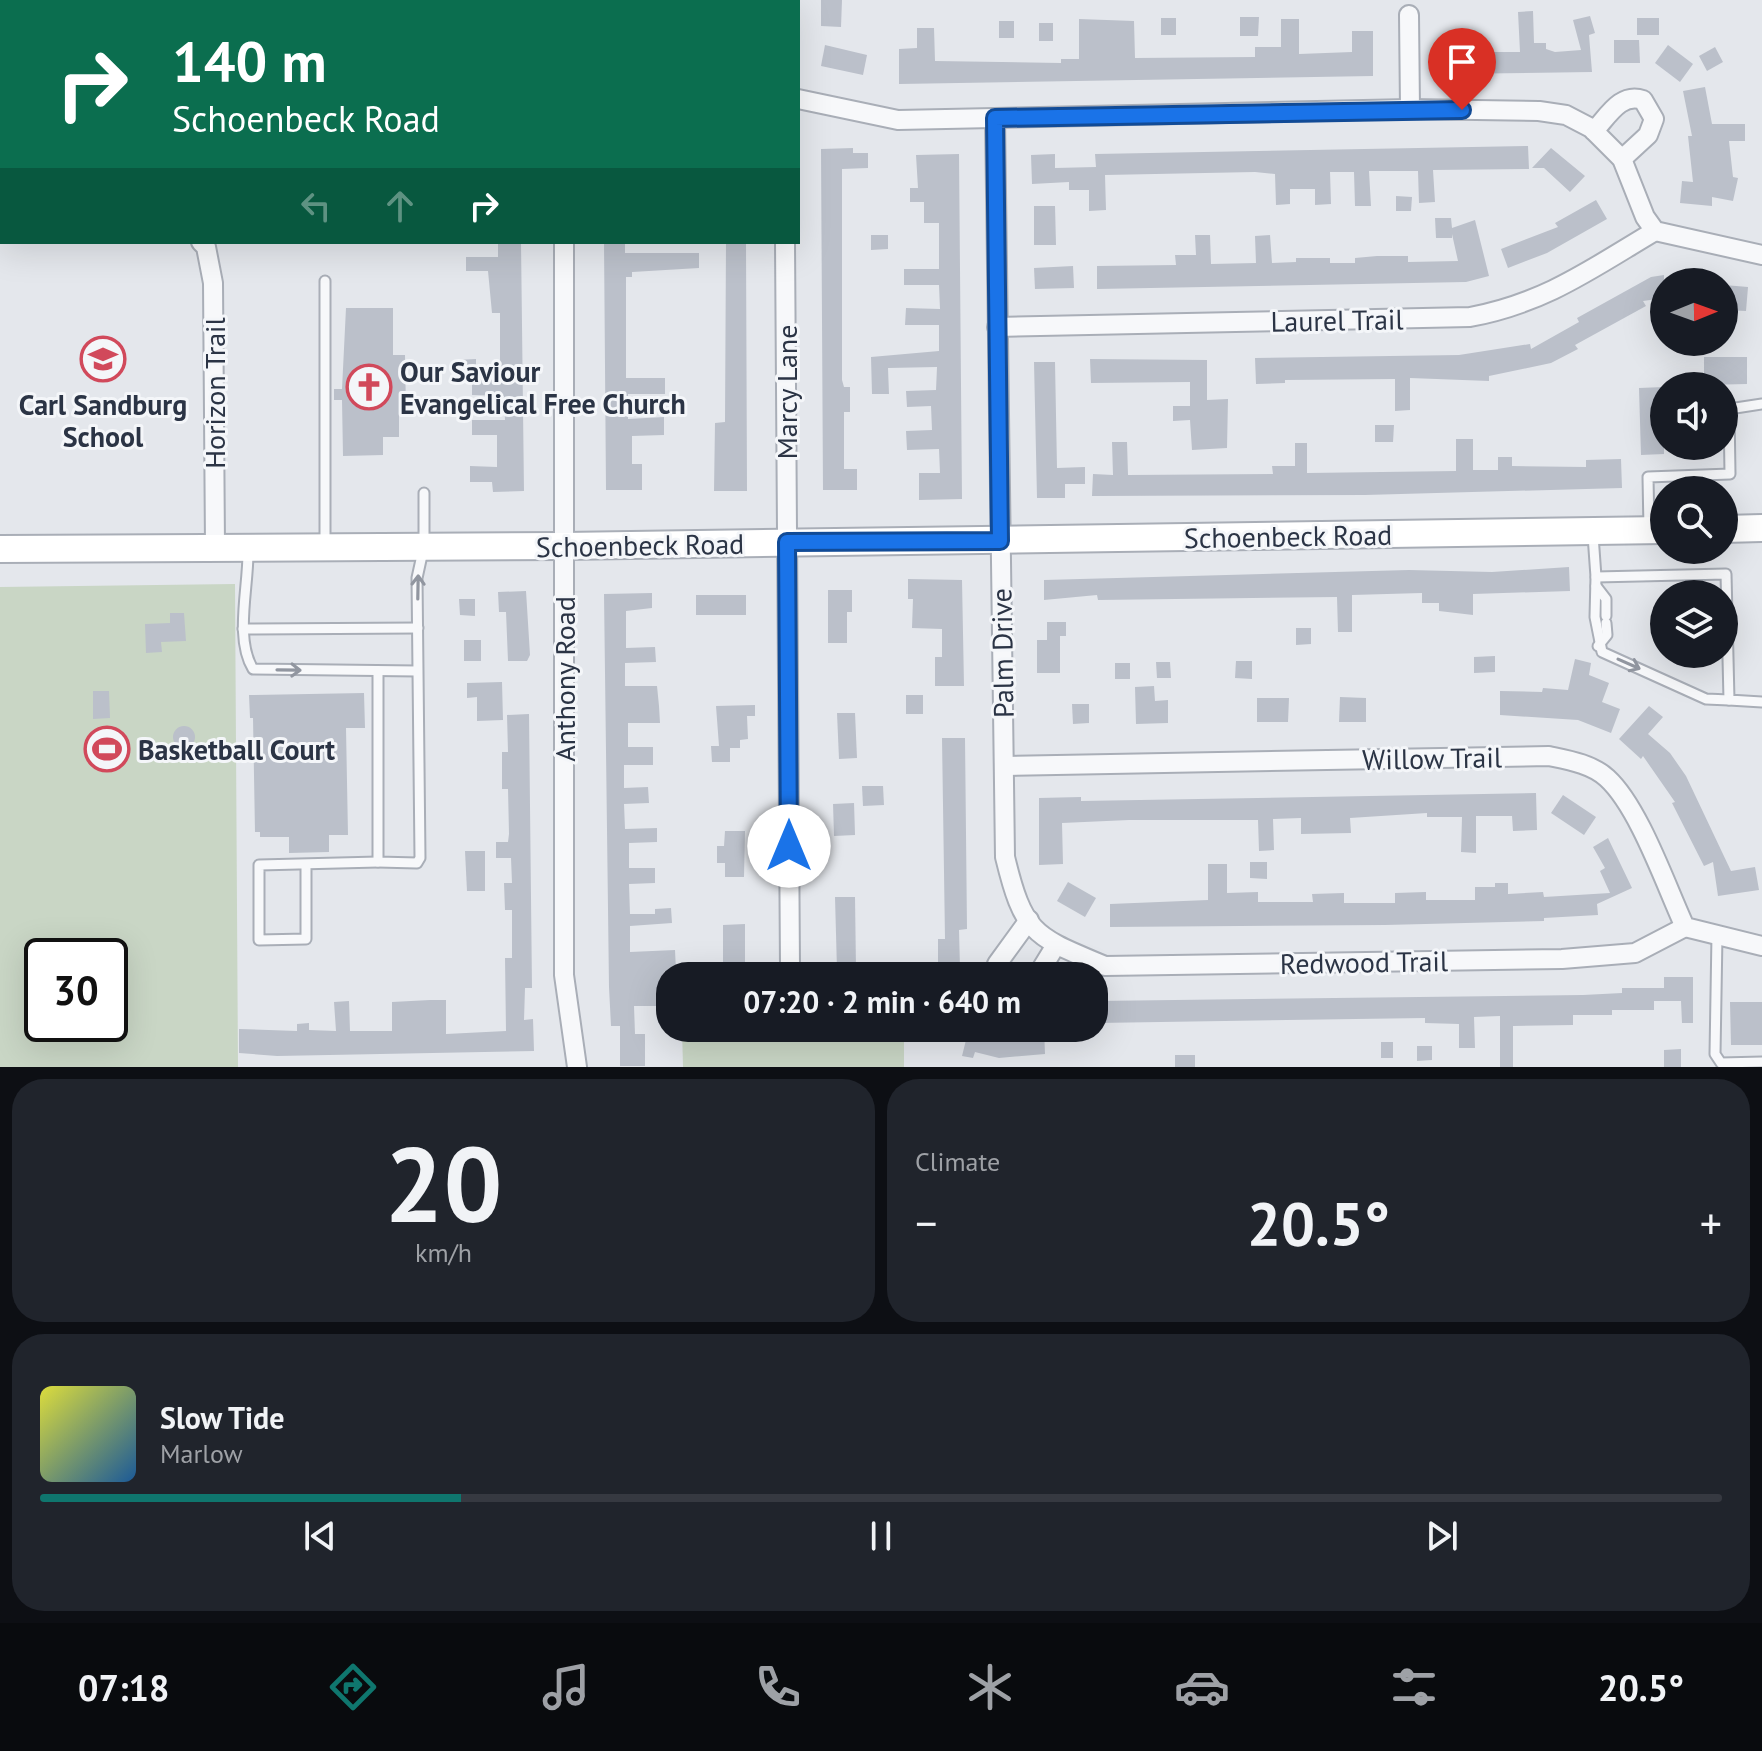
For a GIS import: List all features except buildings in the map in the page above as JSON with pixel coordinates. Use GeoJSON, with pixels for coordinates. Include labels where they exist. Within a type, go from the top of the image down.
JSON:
{"type":"FeatureCollection","features":[{"type":"Feature","properties":{"kind":"main road"},"geometry":{"type":"LineString","coordinates":[[1738,529],[1762,528]]}},
{"type":"Feature","properties":{"kind":"main road","name":"Schoenbeck Road"},"geometry":{"type":"LineString","coordinates":[[0,549],[564,546],[1650,530]]}},
{"type":"Feature","properties":{"kind":"street"},"geometry":{"type":"LineString","coordinates":[[1409,15],[1410,109]]}},
{"type":"Feature","properties":{"kind":"street"},"geometry":{"type":"LineString","coordinates":[[1594,131],[1624,99],[1632,97],[1643,100],[1654,119],[1648,135],[1622,159]]}},
{"type":"Feature","properties":{"kind":"street"},"geometry":{"type":"LineString","coordinates":[[800,99],[898,120],[1410,109],[1539,111],[1566,115],[1594,131],[1622,159],[1645,217],[1655,231],[1762,255]]}},
{"type":"Feature","properties":{"kind":"street","name":"Palm Drive"},"geometry":{"type":"LineString","coordinates":[[995,118],[1005,857],[1016,902],[1049,942]]}},
{"type":"Feature","properties":{"kind":"street","name":"Laurel Trail"},"geometry":{"type":"LineString","coordinates":[[997,327],[1470,317],[1511,309],[1545,297],[1655,231]]}},
{"type":"Feature","properties":{"kind":"street","name":"Horizon Trail"},"geometry":{"type":"LineString","coordinates":[[203,244],[213,283],[215,546]]}},
{"type":"Feature","properties":{"kind":"street","name":"Anthony Road"},"geometry":{"type":"LineString","coordinates":[[564,244],[564,975],[577,1067]]}},
{"type":"Feature","properties":{"kind":"street","name":"Marcy Lane"},"geometry":{"type":"LineString","coordinates":[[785,244],[790,962]]}},
{"type":"Feature","properties":{"kind":"street","name":"Willow Trail"},"geometry":{"type":"LineString","coordinates":[[1004,766],[1549,756],[1577,762],[1605,776],[1626,800],[1685,927]]}},
{"type":"Feature","properties":{"kind":"street"},"geometry":{"type":"LineString","coordinates":[[998,962],[1029,920]]}},
{"type":"Feature","properties":{"kind":"street"},"geometry":{"type":"LineString","coordinates":[[1685,927],[1762,946]]}},
{"type":"Feature","properties":{"kind":"street","name":"Redwood Trail"},"geometry":{"type":"LineString","coordinates":[[1049,942],[1105,966],[1562,959],[1635,953],[1685,927]]}},
{"type":"Feature","properties":{"kind":"street"},"geometry":{"type":"LineString","coordinates":[[1042,962],[1049,942]]}},
{"type":"Feature","properties":{"kind":"lane"},"geometry":{"type":"LineString","coordinates":[[325,281],[325,546]]}},
{"type":"Feature","properties":{"kind":"lane"},"geometry":{"type":"LineString","coordinates":[[1675,476],[1730,474],[1729,409],[1762,404]]}},
{"type":"Feature","properties":{"kind":"lane"},"geometry":{"type":"LineString","coordinates":[[306,864],[306,939],[259,940],[259,865],[378,862],[417,863],[420,858],[417,578],[424,546],[424,493]]}},
{"type":"Feature","properties":{"kind":"lane"},"geometry":{"type":"LineString","coordinates":[[1592,531],[1598,646],[1602,652],[1706,699],[1762,702]]}},
{"type":"Feature","properties":{"kind":"lane"},"geometry":{"type":"LineString","coordinates":[[248,546],[249,585],[243,629],[245,655],[253,669],[417,671]]}},
{"type":"Feature","properties":{"kind":"lane"},"geometry":{"type":"LineString","coordinates":[[1596,582],[1726,574],[1729,700]]}},
{"type":"Feature","properties":{"kind":"lane"},"geometry":{"type":"LineString","coordinates":[[1596,582],[1606,599],[1607,635],[1598,646]]}},
{"type":"Feature","properties":{"kind":"lane"},"geometry":{"type":"LineString","coordinates":[[243,629],[418,628]]}},
{"type":"Feature","properties":{"kind":"lane"},"geometry":{"type":"LineString","coordinates":[[378,671],[378,862]]}},
{"type":"Feature","properties":{"kind":"lane"},"geometry":{"type":"LineString","coordinates":[[1717,935],[1715,1054],[1721,1063],[1762,1062]]}},
{"type":"Feature","properties":{"kind":"green space"},"geometry":{"type":"Polygon","coordinates":[[[235,584],[238,1067],[0,1067],[0,587],[235,584]]]}},
{"type":"Feature","properties":{"kind":"green space"},"geometry":{"type":"Polygon","coordinates":[[[682,1042],[904,1042],[904,1067],[683,1067],[682,1042]]]}},
{"type":"Feature","properties":{"kind":"place","name":"Carl Sandburg School"},"geometry":{"type":"Point","coordinates":[103,359]}},
{"type":"Feature","properties":{"kind":"place","name":"Our Saviour Evangelical Free Church"},"geometry":{"type":"Point","coordinates":[369,387]}},
{"type":"Feature","properties":{"kind":"place","name":"Basketball Court"},"geometry":{"type":"Point","coordinates":[107,749]}},
{"type":"Feature","properties":{"kind":"route"},"geometry":{"type":"LineString","coordinates":[[789,846],[787,542],[1000,541],[995,118],[1462,110]]}}]}
